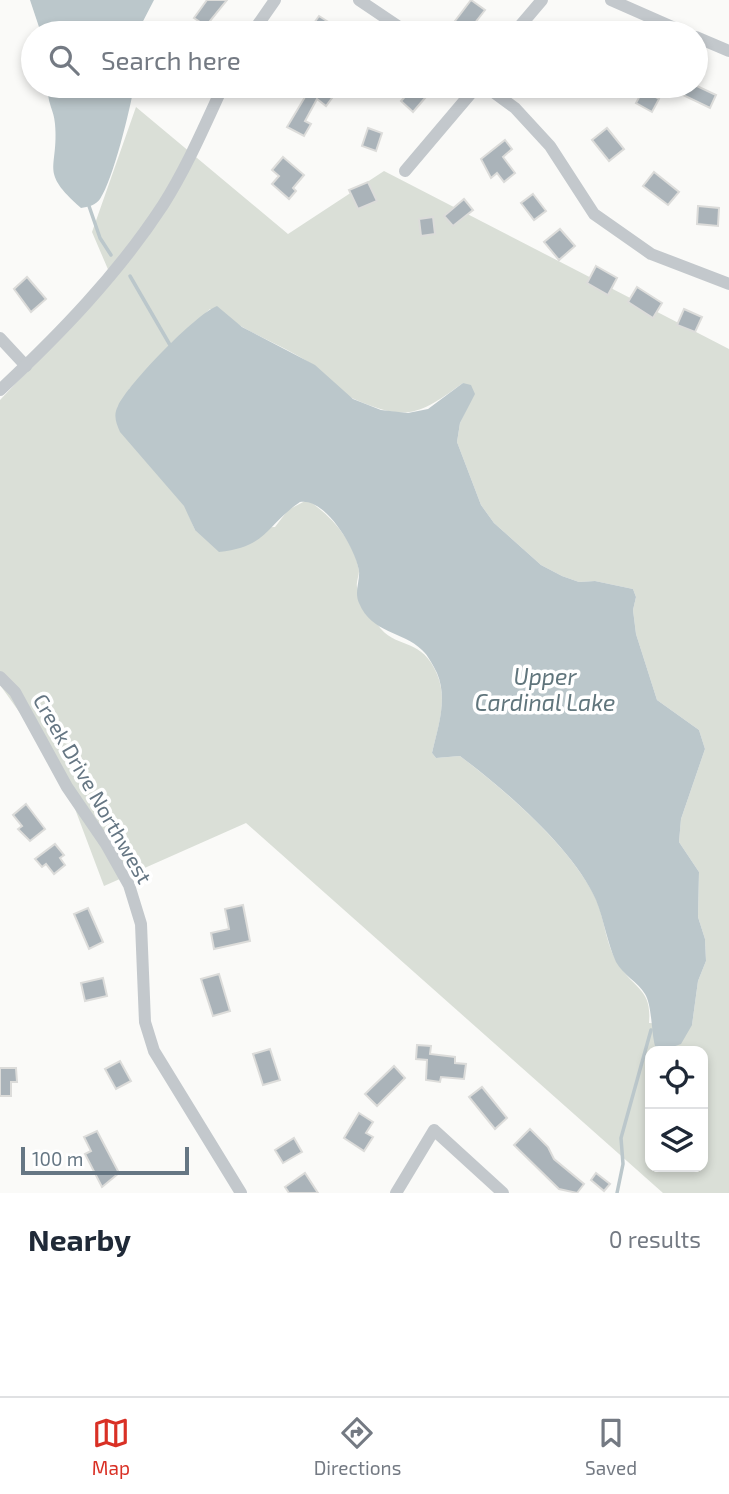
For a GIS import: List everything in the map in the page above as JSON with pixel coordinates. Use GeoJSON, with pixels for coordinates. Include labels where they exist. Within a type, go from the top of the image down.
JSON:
{"type":"FeatureCollection","features":[{"type":"Feature","properties":{"kind":"street"},"geometry":{"type":"LineString","coordinates":[[261,21],[275,0]]}},
{"type":"Feature","properties":{"kind":"street"},"geometry":{"type":"LineString","coordinates":[[359,0],[390,21]]}},
{"type":"Feature","properties":{"kind":"street"},"geometry":{"type":"LineString","coordinates":[[524,21],[542,0]]}},
{"type":"Feature","properties":{"kind":"street"},"geometry":{"type":"LineString","coordinates":[[611,0],[659,21]]}},
{"type":"Feature","properties":{"kind":"street"},"geometry":{"type":"LineString","coordinates":[[708,42],[729,51]]}},
{"type":"Feature","properties":{"kind":"street"},"geometry":{"type":"LineString","coordinates":[[0,390],[26,366],[131,250],[186,166],[217,98]]}},
{"type":"Feature","properties":{"kind":"street"},"geometry":{"type":"LineString","coordinates":[[405,171],[467,98]]}},
{"type":"Feature","properties":{"kind":"street"},"geometry":{"type":"LineString","coordinates":[[501,98],[515,108],[550,146],[594,214],[651,254],[729,284]]}},
{"type":"Feature","properties":{"kind":"street"},"geometry":{"type":"LineString","coordinates":[[0,338],[26,366]]}},
{"type":"Feature","properties":{"kind":"street","name":"Creek Drive Northwest"},"geometry":{"type":"LineString","coordinates":[[0,677],[15,692],[67,787],[106,844],[129,885],[141,923],[145,1022],[154,1051],[242,1193]]}},
{"type":"Feature","properties":{"kind":"street"},"geometry":{"type":"LineString","coordinates":[[396,1193],[434,1130],[503,1193]]}},
{"type":"Feature","properties":{"kind":"shaded area"},"geometry":{"type":"Polygon","coordinates":[[[136,107],[288,234],[384,171],[729,349],[729,1193],[663,1193],[246,823],[104,886],[60,769],[0,685],[0,400],[113,281],[92,232],[136,107]],[[210,309],[129,389],[172,490],[185,506],[195,530],[275,527],[288,510],[307,500],[333,521],[347,539],[357,560],[358,591],[381,629],[417,649],[431,663],[437,674],[442,704],[432,753],[436,758],[460,756],[536,821],[571,860],[596,899],[615,958],[645,996],[649,1023],[692,1025],[698,981],[706,961],[705,939],[698,917],[699,872],[679,842],[681,819],[705,749],[699,730],[657,700],[636,634],[633,610],[636,597],[633,589],[595,581],[579,582],[562,576],[541,565],[494,523],[481,505],[457,442],[460,423],[474,394],[463,383],[423,408],[412,412],[387,411],[349,396],[305,360],[210,309]]]}},
{"type":"Feature","properties":{"kind":"water"},"geometry":{"type":"Polygon","coordinates":[[[30,0],[154,0],[143,21],[37,21],[30,0]]]}},
{"type":"Feature","properties":{"kind":"water"},"geometry":{"type":"Polygon","coordinates":[[[49,98],[131,98],[110,177],[96,203],[81,208],[55,177],[53,169],[56,139],[49,98]]]}},
{"type":"Feature","properties":{"kind":"water","name":"Upper Cardinal Lake"},"geometry":{"type":"Polygon","coordinates":[[[217,306],[242,327],[315,365],[353,399],[381,410],[408,413],[428,409],[463,383],[471,385],[475,394],[460,423],[457,442],[481,505],[494,523],[541,565],[562,576],[579,582],[595,581],[633,589],[636,597],[633,610],[636,634],[657,700],[699,730],[705,749],[681,819],[679,842],[699,872],[698,917],[705,939],[706,961],[698,981],[692,1025],[681,1044],[655,1046],[645,994],[616,962],[596,900],[586,881],[555,841],[497,785],[460,756],[436,758],[432,753],[442,703],[437,673],[422,650],[372,621],[365,613],[358,599],[357,562],[346,538],[329,516],[310,503],[300,502],[257,540],[219,552],[195,530],[184,506],[120,432],[116,413],[124,396],[179,335],[217,306]]]}},
{"type":"Feature","properties":{"kind":"building"},"geometry":{"type":"Polygon","coordinates":[[[207,0],[227,0],[210,21],[198,21],[194,18],[207,0]]]}},
{"type":"Feature","properties":{"kind":"building"},"geometry":{"type":"Polygon","coordinates":[[[471,0],[485,10],[476,21],[455,21],[471,0]]]}},
{"type":"Feature","properties":{"kind":"building"},"geometry":{"type":"Polygon","coordinates":[[[708,91],[716,95],[710,108],[689,98],[708,98],[708,91]]]}},
{"type":"Feature","properties":{"kind":"building"},"geometry":{"type":"Polygon","coordinates":[[[304,98],[332,98],[326,106],[317,99],[305,121],[311,124],[304,136],[287,127],[304,98]]]}},
{"type":"Feature","properties":{"kind":"building"},"geometry":{"type":"Polygon","coordinates":[[[404,98],[425,98],[413,112],[401,101],[404,98]]]}},
{"type":"Feature","properties":{"kind":"building"},"geometry":{"type":"Polygon","coordinates":[[[639,98],[659,99],[652,112],[636,103],[639,98]]]}},
{"type":"Feature","properties":{"kind":"building"},"geometry":{"type":"Polygon","coordinates":[[[368,128],[382,133],[376,151],[362,146],[368,128]]]}},
{"type":"Feature","properties":{"kind":"building"},"geometry":{"type":"Polygon","coordinates":[[[607,128],[624,149],[609,161],[592,140],[607,128]]]}},
{"type":"Feature","properties":{"kind":"building"},"geometry":{"type":"Polygon","coordinates":[[[505,140],[512,149],[503,157],[515,173],[504,182],[497,173],[491,178],[481,159],[505,140]]]}},
{"type":"Feature","properties":{"kind":"building"},"geometry":{"type":"Polygon","coordinates":[[[283,157],[304,175],[293,188],[296,191],[289,199],[272,184],[279,176],[272,170],[283,157]]]}},
{"type":"Feature","properties":{"kind":"building"},"geometry":{"type":"Polygon","coordinates":[[[654,172],[679,192],[668,205],[643,186],[654,172]]]}},
{"type":"Feature","properties":{"kind":"building"},"geometry":{"type":"Polygon","coordinates":[[[368,182],[377,201],[358,209],[349,190],[368,182]]]}},
{"type":"Feature","properties":{"kind":"building"},"geometry":{"type":"Polygon","coordinates":[[[533,194],[546,211],[534,220],[521,203],[533,194]]]}},
{"type":"Feature","properties":{"kind":"building"},"geometry":{"type":"Polygon","coordinates":[[[464,199],[473,210],[453,226],[444,216],[464,199]]]}},
{"type":"Feature","properties":{"kind":"building"},"geometry":{"type":"Polygon","coordinates":[[[698,206],[719,208],[718,226],[697,224],[698,206]]]}},
{"type":"Feature","properties":{"kind":"building"},"geometry":{"type":"Polygon","coordinates":[[[433,217],[435,234],[421,236],[419,219],[433,217]]]}},
{"type":"Feature","properties":{"kind":"building"},"geometry":{"type":"Polygon","coordinates":[[[560,229],[575,246],[559,260],[544,242],[560,229]]]}},
{"type":"Feature","properties":{"kind":"building"},"geometry":{"type":"Polygon","coordinates":[[[596,266],[617,278],[608,295],[587,283],[596,266]]]}},
{"type":"Feature","properties":{"kind":"building"},"geometry":{"type":"Polygon","coordinates":[[[27,277],[46,299],[31,312],[14,289],[27,277]]]}},
{"type":"Feature","properties":{"kind":"building"},"geometry":{"type":"Polygon","coordinates":[[[637,287],[662,303],[653,318],[628,302],[637,287]]]}},
{"type":"Feature","properties":{"kind":"building"},"geometry":{"type":"Polygon","coordinates":[[[684,309],[702,317],[695,332],[677,325],[684,309]]]}},
{"type":"Feature","properties":{"kind":"building"},"geometry":{"type":"Polygon","coordinates":[[[26,804],[45,829],[30,841],[18,829],[22,826],[13,815],[26,804]]]}},
{"type":"Feature","properties":{"kind":"building"},"geometry":{"type":"Polygon","coordinates":[[[55,844],[64,855],[60,858],[65,865],[54,874],[46,864],[42,867],[35,859],[55,844]]]}},
{"type":"Feature","properties":{"kind":"building"},"geometry":{"type":"Polygon","coordinates":[[[243,905],[250,941],[214,949],[211,933],[229,929],[225,909],[243,905]]]}},
{"type":"Feature","properties":{"kind":"building"},"geometry":{"type":"Polygon","coordinates":[[[88,908],[103,942],[89,949],[74,914],[88,908]]]}},
{"type":"Feature","properties":{"kind":"building"},"geometry":{"type":"Polygon","coordinates":[[[219,974],[230,1011],[213,1016],[201,979],[219,974]]]}},
{"type":"Feature","properties":{"kind":"building"},"geometry":{"type":"Polygon","coordinates":[[[103,978],[107,996],[85,1001],[81,983],[103,978]]]}},
{"type":"Feature","properties":{"kind":"building"},"geometry":{"type":"Polygon","coordinates":[[[417,1045],[431,1046],[430,1054],[455,1057],[455,1063],[466,1064],[464,1079],[441,1077],[440,1082],[426,1080],[427,1060],[416,1059],[417,1045]]]}},
{"type":"Feature","properties":{"kind":"building"},"geometry":{"type":"Polygon","coordinates":[[[270,1049],[280,1080],[263,1085],[253,1054],[270,1049]]]}},
{"type":"Feature","properties":{"kind":"building"},"geometry":{"type":"Polygon","coordinates":[[[120,1061],[131,1081],[116,1089],[105,1069],[120,1061]]]}},
{"type":"Feature","properties":{"kind":"building"},"geometry":{"type":"Polygon","coordinates":[[[394,1066],[405,1078],[377,1106],[365,1094],[394,1066]]]}},
{"type":"Feature","properties":{"kind":"building"},"geometry":{"type":"Polygon","coordinates":[[[0,1068],[16,1068],[17,1082],[11,1082],[11,1096],[0,1096],[0,1068]]]}},
{"type":"Feature","properties":{"kind":"building"},"geometry":{"type":"Polygon","coordinates":[[[482,1087],[507,1118],[495,1129],[469,1097],[482,1087]]]}},
{"type":"Feature","properties":{"kind":"building"},"geometry":{"type":"Polygon","coordinates":[[[359,1113],[373,1122],[366,1133],[373,1137],[364,1151],[344,1138],[359,1113]]]}},
{"type":"Feature","properties":{"kind":"building"},"geometry":{"type":"Polygon","coordinates":[[[530,1129],[548,1147],[554,1159],[584,1184],[577,1193],[559,1189],[514,1145],[530,1129]]]}},
{"type":"Feature","properties":{"kind":"building"},"geometry":{"type":"Polygon","coordinates":[[[97,1131],[119,1173],[102,1187],[85,1154],[91,1151],[84,1137],[97,1131]]]}},
{"type":"Feature","properties":{"kind":"building"},"geometry":{"type":"Polygon","coordinates":[[[294,1138],[302,1152],[283,1163],[275,1150],[294,1138]]]}},
{"type":"Feature","properties":{"kind":"building"},"geometry":{"type":"Polygon","coordinates":[[[305,1173],[318,1193],[289,1193],[285,1187],[305,1173]]]}},
{"type":"Feature","properties":{"kind":"building"},"geometry":{"type":"Polygon","coordinates":[[[596,1173],[610,1184],[604,1191],[591,1180],[596,1173]]]}},
{"type":"Feature","properties":{"kind":"waterway"},"geometry":{"type":"LineString","coordinates":[[89,206],[100,238],[111,255]]}},
{"type":"Feature","properties":{"kind":"waterway"},"geometry":{"type":"LineString","coordinates":[[130,276],[170,345]]}},
{"type":"Feature","properties":{"kind":"waterway"},"geometry":{"type":"LineString","coordinates":[[617,1193],[623,1164],[621,1138],[651,1030]]}}]}
